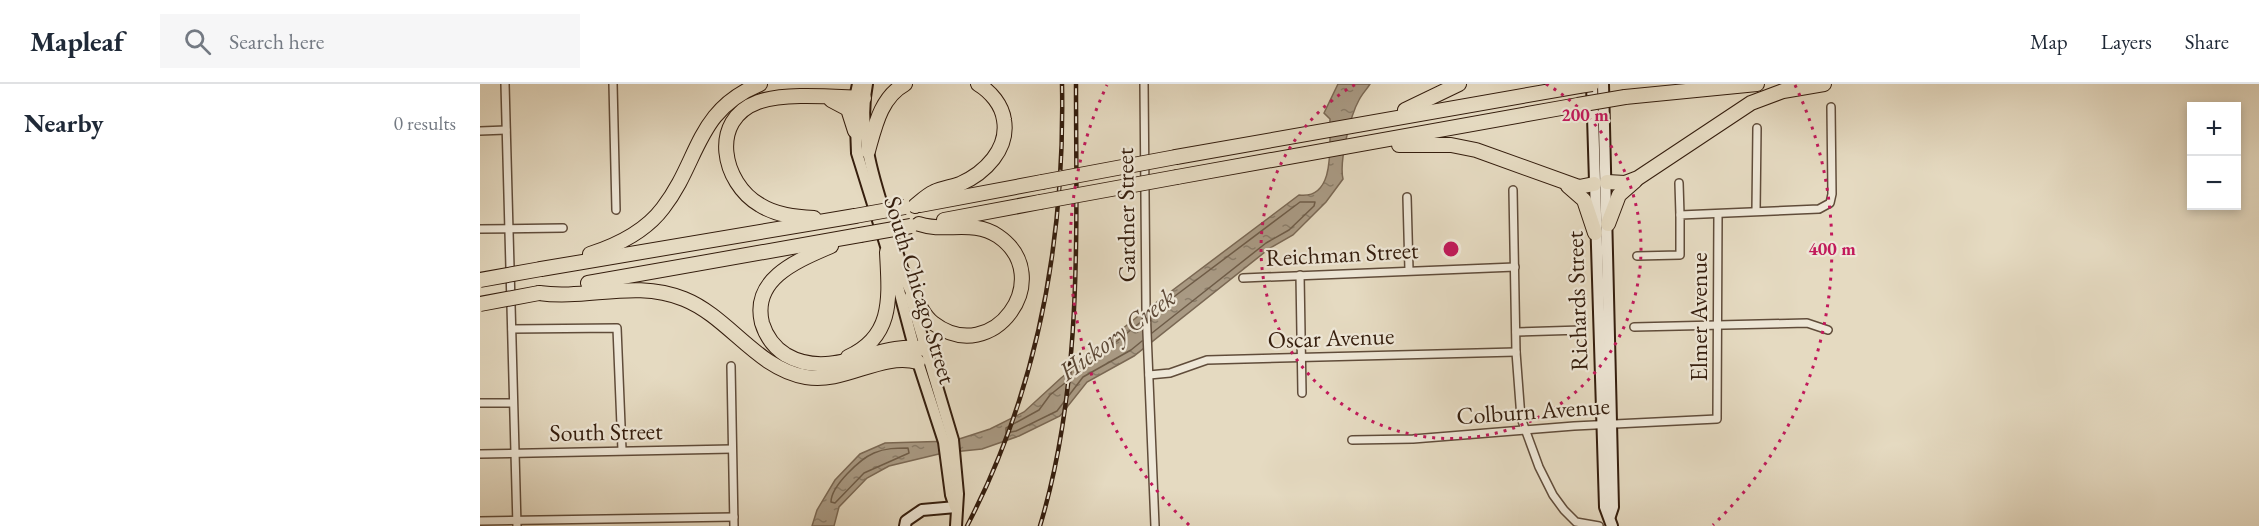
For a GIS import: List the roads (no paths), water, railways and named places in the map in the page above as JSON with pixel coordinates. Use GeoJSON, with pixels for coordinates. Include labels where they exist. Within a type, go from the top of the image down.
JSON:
{"type":"FeatureCollection","features":[{"type":"Feature","properties":{"kind":"highway"},"geometry":{"type":"LineString","coordinates":[[541,269],[605,249],[644,228],[667,203],[717,112],[732,98],[760,84]]}},
{"type":"Feature","properties":{"kind":"highway"},"geometry":{"type":"LineString","coordinates":[[868,151],[878,116],[888,99],[905,84]]}},
{"type":"Feature","properties":{"kind":"highway"},"geometry":{"type":"LineString","coordinates":[[910,206],[933,192],[961,183],[978,172],[992,161],[1002,145],[1005,133],[1002,109],[993,96],[978,84]]}},
{"type":"Feature","properties":{"kind":"highway"},"geometry":{"type":"LineString","coordinates":[[1377,120],[1419,105],[1459,84]]}},
{"type":"Feature","properties":{"kind":"highway"},"geometry":{"type":"LineString","coordinates":[[480,304],[1578,105],[1625,97],[1757,84]]}},
{"type":"Feature","properties":{"kind":"highway"},"geometry":{"type":"LineString","coordinates":[[1608,224],[1619,195],[1638,178],[1751,103],[1783,91],[1824,84]]}},
{"type":"Feature","properties":{"kind":"highway"},"geometry":{"type":"LineString","coordinates":[[480,280],[855,216],[1377,120],[1585,85]]}},
{"type":"Feature","properties":{"kind":"highway"},"geometry":{"type":"LineString","coordinates":[[837,219],[795,216],[760,205],[736,182],[726,149],[730,126],[739,114],[751,105],[775,98],[824,98],[859,93]]}},
{"type":"Feature","properties":{"kind":"highway"},"geometry":{"type":"LineString","coordinates":[[824,98],[837,101],[848,109],[855,131]]}},
{"type":"Feature","properties":{"kind":"highway"},"geometry":{"type":"LineString","coordinates":[[1373,143],[1386,146],[1451,145],[1476,150],[1580,187],[1600,183],[1625,183],[1638,178]]}},
{"type":"Feature","properties":{"kind":"highway"},"geometry":{"type":"LineString","coordinates":[[1564,182],[1584,200],[1595,232]]}},
{"type":"Feature","properties":{"kind":"highway"},"geometry":{"type":"LineString","coordinates":[[903,272],[921,309],[932,322],[947,332],[962,336],[993,329],[1006,319],[1020,294],[1022,278],[1019,262],[999,237],[983,229],[966,226],[934,229],[915,225]]}},
{"type":"Feature","properties":{"kind":"highway"},"geometry":{"type":"LineString","coordinates":[[856,236],[796,260],[769,284],[762,298],[760,314],[764,330],[772,342],[785,354],[802,362],[852,361],[900,348],[920,348]]}},
{"type":"Feature","properties":{"kind":"highway"},"geometry":{"type":"LineString","coordinates":[[835,363],[867,346],[878,333],[887,315],[890,300],[887,252]]}},
{"type":"Feature","properties":{"kind":"highway"},"geometry":{"type":"LineString","coordinates":[[539,293],[555,295],[638,289],[674,295],[710,313],[772,363],[805,377],[833,378],[894,360],[918,362]]}},
{"type":"Feature","properties":{"kind":"main road","name":"South Chicago Street"},"geometry":{"type":"LineString","coordinates":[[867,84],[859,93],[855,131],[857,153],[942,419],[958,494],[956,526]]}},
{"type":"Feature","properties":{"kind":"main road","name":"South Chicago Street"},"geometry":{"type":"LineString","coordinates":[[859,93],[868,151],[903,272],[920,348],[918,362],[942,419]]}},
{"type":"Feature","properties":{"kind":"street"},"geometry":{"type":"LineString","coordinates":[[505,84],[517,523]]}},
{"type":"Feature","properties":{"kind":"street"},"geometry":{"type":"LineString","coordinates":[[613,84],[616,210]]}},
{"type":"Feature","properties":{"kind":"street","name":"Gardner Street"},"geometry":{"type":"LineString","coordinates":[[1144,84],[1146,308],[1155,526]]}},
{"type":"Feature","properties":{"kind":"street","name":"Richards Street"},"geometry":{"type":"LineString","coordinates":[[1603,84],[1600,183],[1595,232],[1607,425]]}},
{"type":"Feature","properties":{"kind":"street","name":"Richards Street"},"geometry":{"type":"LineString","coordinates":[[1585,85],[1608,224],[1605,507],[1611,521]]}},
{"type":"Feature","properties":{"kind":"street"},"geometry":{"type":"LineString","coordinates":[[1680,215],[1819,209],[1830,203],[1832,194],[1831,107]]}},
{"type":"Feature","properties":{"kind":"street"},"geometry":{"type":"LineString","coordinates":[[1756,211],[1757,128]]}},
{"type":"Feature","properties":{"kind":"street"},"geometry":{"type":"LineString","coordinates":[[480,131],[506,130]]}},
{"type":"Feature","properties":{"kind":"street"},"geometry":{"type":"LineString","coordinates":[[1637,256],[1680,255],[1679,183]]}},
{"type":"Feature","properties":{"kind":"street"},"geometry":{"type":"LineString","coordinates":[[1513,190],[1516,352],[1521,418],[1553,495],[1576,522],[1599,526]]}},
{"type":"Feature","properties":{"kind":"street"},"geometry":{"type":"LineString","coordinates":[[1407,197],[1409,270]]}},
{"type":"Feature","properties":{"kind":"street","name":"Elmer Avenue"},"geometry":{"type":"LineString","coordinates":[[1717,419],[1718,214]]}},
{"type":"Feature","properties":{"kind":"street"},"geometry":{"type":"LineString","coordinates":[[480,229],[563,228]]}},
{"type":"Feature","properties":{"kind":"street","name":"Reichman Street"},"geometry":{"type":"LineString","coordinates":[[1243,278],[1515,267]]}},
{"type":"Feature","properties":{"kind":"street"},"geometry":{"type":"LineString","coordinates":[[1300,275],[1302,393]]}},
{"type":"Feature","properties":{"kind":"street"},"geometry":{"type":"LineString","coordinates":[[1634,327],[1807,323],[1828,330]]}},
{"type":"Feature","properties":{"kind":"street"},"geometry":{"type":"LineString","coordinates":[[512,329],[616,328],[622,450]]}},
{"type":"Feature","properties":{"kind":"street"},"geometry":{"type":"LineString","coordinates":[[1516,332],[1582,330]]}},
{"type":"Feature","properties":{"kind":"street","name":"Oscar Avenue"},"geometry":{"type":"LineString","coordinates":[[1149,375],[1170,373],[1207,360],[1516,352]]}},
{"type":"Feature","properties":{"kind":"street"},"geometry":{"type":"LineString","coordinates":[[730,366],[734,526]]}},
{"type":"Feature","properties":{"kind":"street"},"geometry":{"type":"LineString","coordinates":[[480,403],[513,403]]}},
{"type":"Feature","properties":{"kind":"street","name":"Colburn Avenue"},"geometry":{"type":"LineString","coordinates":[[1352,440],[1525,432],[1717,419]]}},
{"type":"Feature","properties":{"kind":"street","name":"South Street"},"geometry":{"type":"LineString","coordinates":[[480,454],[732,448]]}},
{"type":"Feature","properties":{"kind":"street"},"geometry":{"type":"LineString","coordinates":[[905,526],[906,521],[922,510],[956,507]]}},
{"type":"Feature","properties":{"kind":"street"},"geometry":{"type":"LineString","coordinates":[[480,521],[517,523],[734,517]]}},
{"type":"Feature","properties":{"kind":"water","name":"Hickory Creek"},"geometry":{"type":"Polygon","coordinates":[[[1338,84],[1370,84],[1359,100],[1349,128],[1344,151],[1343,179],[1326,202],[1293,235],[1270,248],[1134,356],[1087,382],[1060,416],[1019,436],[982,449],[943,453],[889,466],[867,478],[839,507],[834,526],[812,526],[817,510],[835,480],[860,454],[885,443],[953,441],[990,429],[1024,412],[1061,378],[1137,317],[1299,195],[1311,194],[1320,188],[1325,179],[1330,154],[1330,119],[1324,113],[1338,84]]]}},
{"type":"Feature","properties":{"kind":"railway"},"geometry":{"type":"LineString","coordinates":[[967,526],[992,474],[1013,421],[1043,311],[1059,199],[1062,84]]}},
{"type":"Feature","properties":{"kind":"railway"},"geometry":{"type":"LineString","coordinates":[[1040,526],[1054,472],[1064,417],[1070,362],[1076,251],[1076,84]]}}]}
